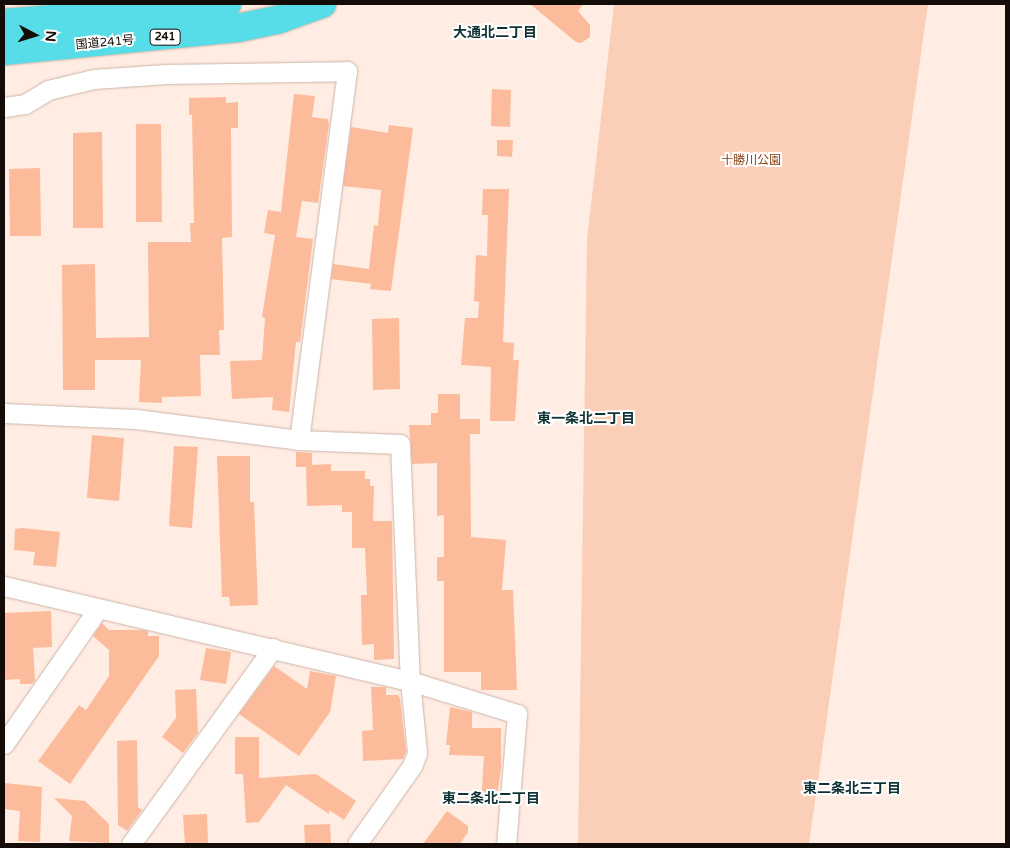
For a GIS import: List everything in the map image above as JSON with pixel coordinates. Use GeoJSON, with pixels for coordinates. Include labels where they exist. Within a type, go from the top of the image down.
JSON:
{"type":"FeatureCollection","features":[{"type":"Feature","properties":{"kind":"highway","name":"241"},"geometry":{"type":"LineString","coordinates":[[4,23],[227,4]]}},
{"type":"Feature","properties":{"kind":"highway","name":"国道241号"},"geometry":{"type":"LineString","coordinates":[[4,51],[238,28],[277,20],[322,4]]}},
{"type":"Feature","properties":{"kind":"street"},"geometry":{"type":"LineString","coordinates":[[4,108],[25,104],[48,90],[94,79],[166,74],[347,71],[299,440]]}},
{"type":"Feature","properties":{"kind":"street"},"geometry":{"type":"LineString","coordinates":[[4,413],[136,419],[299,440],[400,444],[410,681],[417,753],[412,766],[357,844]]}},
{"type":"Feature","properties":{"kind":"street"},"geometry":{"type":"LineString","coordinates":[[4,586],[410,681],[517,714],[506,844]]}},
{"type":"Feature","properties":{"kind":"street"},"geometry":{"type":"LineString","coordinates":[[4,744],[98,609]]}},
{"type":"Feature","properties":{"kind":"street"},"geometry":{"type":"LineString","coordinates":[[131,844],[273,648]]}},
{"type":"Feature","properties":{"kind":"green space","name":"十勝川公園"},"geometry":{"type":"Polygon","coordinates":[[[614,4],[928,4],[809,844],[578,844],[587,240],[614,4]]]}},
{"type":"Feature","properties":{"kind":"building"},"geometry":{"type":"Polygon","coordinates":[[[530,4],[583,4],[578,11],[590,25],[590,37],[581,43],[576,42],[530,4]]]}},
{"type":"Feature","properties":{"kind":"building"},"geometry":{"type":"Polygon","coordinates":[[[492,89],[511,90],[510,127],[491,126],[492,89]]]}},
{"type":"Feature","properties":{"kind":"building"},"geometry":{"type":"Polygon","coordinates":[[[294,94],[315,96],[312,117],[328,119],[329,124],[318,203],[302,201],[296,237],[313,239],[300,342],[296,342],[289,412],[272,410],[273,397],[232,399],[230,361],[262,360],[265,318],[262,317],[275,235],[264,233],[268,210],[281,212],[294,94]]]}},
{"type":"Feature","properties":{"kind":"building"},"geometry":{"type":"Polygon","coordinates":[[[226,97],[226,103],[238,102],[238,128],[231,128],[232,237],[222,238],[224,330],[219,330],[220,355],[200,355],[201,396],[162,397],[162,403],[139,402],[141,360],[95,360],[95,390],[63,390],[62,265],[95,264],[96,338],[149,337],[148,242],[191,242],[190,223],[194,223],[192,115],[189,115],[189,98],[226,97]]]}},
{"type":"Feature","properties":{"kind":"building"},"geometry":{"type":"Polygon","coordinates":[[[136,124],[161,124],[162,222],[136,222],[136,124]]]}},
{"type":"Feature","properties":{"kind":"building"},"geometry":{"type":"Polygon","coordinates":[[[389,125],[413,128],[391,291],[370,289],[371,284],[331,279],[333,264],[369,269],[374,225],[378,226],[381,190],[343,186],[351,127],[388,133],[389,125]]]}},
{"type":"Feature","properties":{"kind":"building"},"geometry":{"type":"Polygon","coordinates":[[[102,132],[103,228],[73,228],[73,133],[102,132]]]}},
{"type":"Feature","properties":{"kind":"building"},"geometry":{"type":"Polygon","coordinates":[[[497,140],[513,140],[512,157],[497,156],[497,140]]]}},
{"type":"Feature","properties":{"kind":"building"},"geometry":{"type":"Polygon","coordinates":[[[40,168],[41,236],[10,236],[9,169],[40,168]]]}},
{"type":"Feature","properties":{"kind":"building"},"geometry":{"type":"Polygon","coordinates":[[[483,189],[509,189],[503,342],[514,343],[513,360],[519,360],[515,421],[490,421],[491,367],[461,365],[465,318],[478,318],[479,302],[474,301],[476,255],[487,256],[488,215],[482,215],[483,189]]]}},
{"type":"Feature","properties":{"kind":"building"},"geometry":{"type":"Polygon","coordinates":[[[399,318],[400,389],[373,390],[372,319],[399,318]]]}},
{"type":"Feature","properties":{"kind":"building"},"geometry":{"type":"Polygon","coordinates":[[[438,394],[460,394],[460,419],[480,419],[480,434],[470,434],[471,537],[506,540],[502,590],[513,590],[517,690],[481,690],[481,672],[444,672],[444,581],[437,581],[437,557],[444,557],[444,515],[437,516],[437,463],[412,464],[409,425],[431,425],[431,413],[438,413],[438,394]]]}},
{"type":"Feature","properties":{"kind":"building"},"geometry":{"type":"Polygon","coordinates":[[[92,435],[124,438],[119,501],[87,498],[92,435]]]}},
{"type":"Feature","properties":{"kind":"building"},"geometry":{"type":"Polygon","coordinates":[[[174,446],[198,447],[192,528],[169,526],[174,446]]]}},
{"type":"Feature","properties":{"kind":"building"},"geometry":{"type":"Polygon","coordinates":[[[296,452],[312,453],[312,465],[331,464],[331,471],[365,471],[365,479],[370,479],[370,486],[374,486],[373,521],[392,521],[394,659],[374,660],[374,644],[362,645],[361,595],[367,595],[365,548],[352,548],[352,512],[342,512],[342,505],[307,506],[306,467],[296,467],[296,452]]]}},
{"type":"Feature","properties":{"kind":"building"},"geometry":{"type":"Polygon","coordinates":[[[217,456],[250,456],[250,502],[254,502],[258,605],[230,606],[229,597],[222,597],[217,456]]]}},
{"type":"Feature","properties":{"kind":"building"},"geometry":{"type":"Polygon","coordinates":[[[15,529],[60,532],[56,567],[33,565],[35,552],[14,550],[15,529]]]}},
{"type":"Feature","properties":{"kind":"building"},"geometry":{"type":"Polygon","coordinates":[[[51,611],[52,647],[33,648],[35,680],[32,684],[20,684],[20,679],[4,680],[4,613],[51,611]]]}},
{"type":"Feature","properties":{"kind":"building"},"geometry":{"type":"Polygon","coordinates":[[[102,623],[109,630],[144,630],[148,631],[148,636],[159,636],[159,656],[70,784],[38,761],[79,705],[86,710],[109,676],[109,650],[93,636],[102,623]]]}},
{"type":"Feature","properties":{"kind":"building"},"geometry":{"type":"Polygon","coordinates":[[[206,648],[231,652],[226,684],[200,680],[206,648]]]}},
{"type":"Feature","properties":{"kind":"building"},"geometry":{"type":"Polygon","coordinates":[[[274,666],[307,689],[310,671],[336,676],[330,712],[299,756],[239,714],[274,666]]]}},
{"type":"Feature","properties":{"kind":"building"},"geometry":{"type":"Polygon","coordinates":[[[371,687],[386,687],[386,695],[398,695],[400,699],[406,751],[403,759],[363,761],[362,731],[373,730],[371,687]]]}},
{"type":"Feature","properties":{"kind":"building"},"geometry":{"type":"Polygon","coordinates":[[[196,689],[198,733],[183,753],[162,737],[176,718],[175,690],[196,689]]]}},
{"type":"Feature","properties":{"kind":"building"},"geometry":{"type":"Polygon","coordinates":[[[450,707],[472,712],[472,728],[501,728],[501,767],[496,806],[481,805],[484,756],[449,755],[450,745],[446,745],[450,707]]]}},
{"type":"Feature","properties":{"kind":"building"},"geometry":{"type":"Polygon","coordinates":[[[235,737],[259,737],[259,778],[316,774],[356,801],[344,820],[329,810],[329,814],[286,785],[259,822],[246,823],[243,774],[235,774],[235,737]]]}},
{"type":"Feature","properties":{"kind":"building"},"geometry":{"type":"Polygon","coordinates":[[[137,740],[138,807],[142,810],[127,831],[118,825],[117,741],[137,740]]]}},
{"type":"Feature","properties":{"kind":"building"},"geometry":{"type":"Polygon","coordinates":[[[4,783],[42,787],[40,842],[18,841],[20,811],[4,809],[4,783]]]}},
{"type":"Feature","properties":{"kind":"building"},"geometry":{"type":"Polygon","coordinates":[[[54,798],[85,801],[109,824],[109,843],[69,841],[72,816],[54,798]]]}},
{"type":"Feature","properties":{"kind":"building"},"geometry":{"type":"Polygon","coordinates":[[[447,811],[468,826],[468,832],[460,844],[423,844],[447,811]]]}},
{"type":"Feature","properties":{"kind":"building"},"geometry":{"type":"Polygon","coordinates":[[[207,814],[208,844],[185,844],[183,815],[207,814]]]}},
{"type":"Feature","properties":{"kind":"building"},"geometry":{"type":"Polygon","coordinates":[[[330,824],[331,844],[305,844],[304,825],[330,824]]]}},
{"type":"Feature","properties":{"kind":"district","name":"大通北二丁目"},"geometry":{"type":"Point","coordinates":[495,33]}},
{"type":"Feature","properties":{"kind":"district","name":"東一条北二丁目"},"geometry":{"type":"Point","coordinates":[586,419]}},
{"type":"Feature","properties":{"kind":"district","name":"東二条北三丁目"},"geometry":{"type":"Point","coordinates":[852,789]}},
{"type":"Feature","properties":{"kind":"district","name":"東二条北二丁目"},"geometry":{"type":"Point","coordinates":[491,799]}}]}
